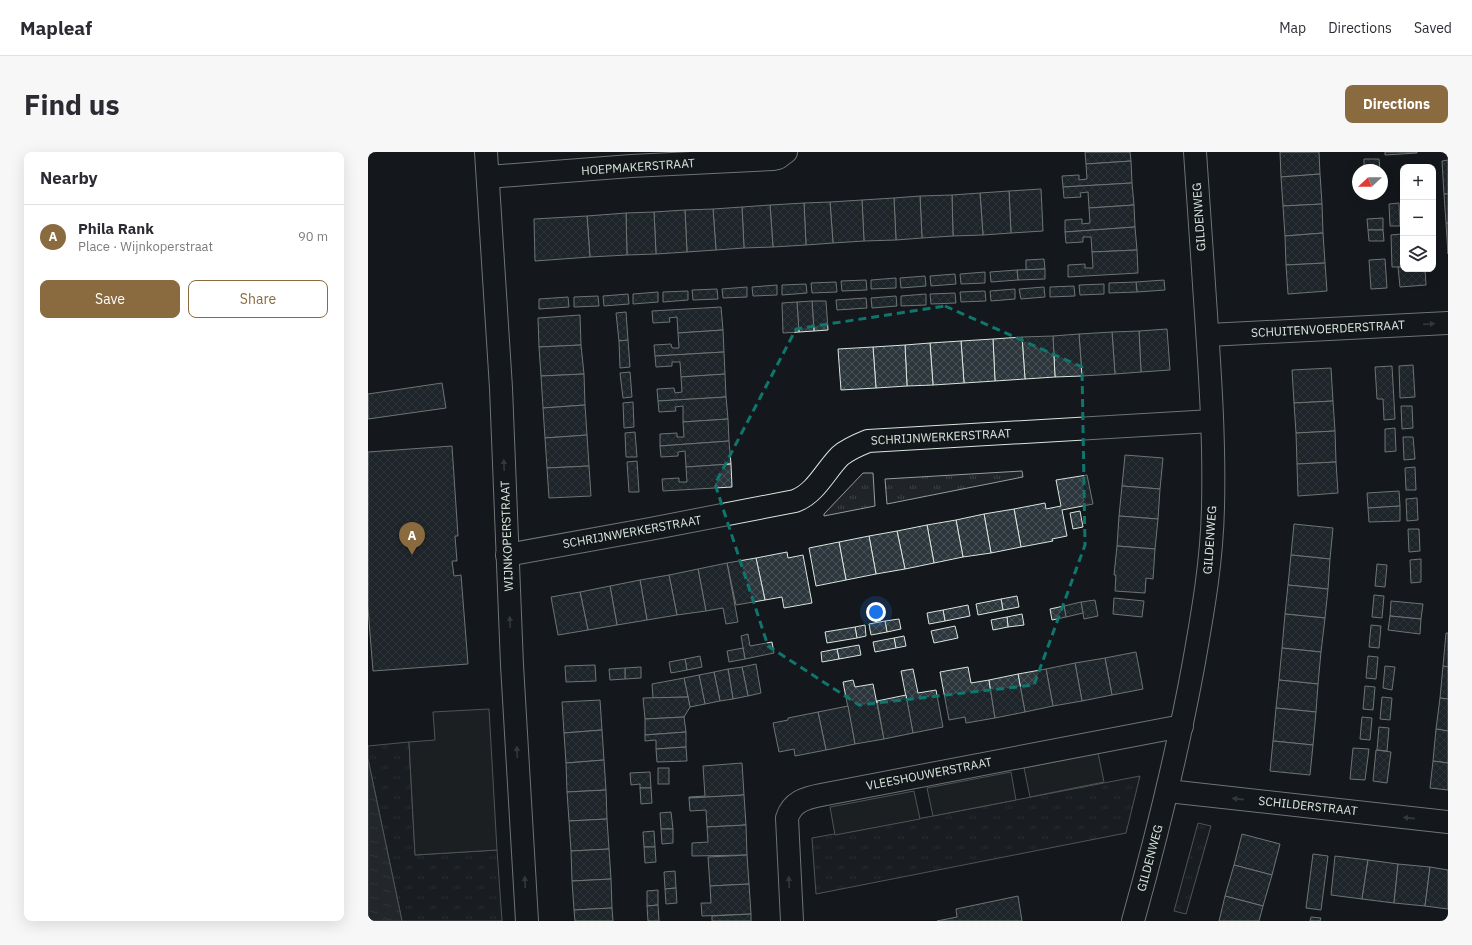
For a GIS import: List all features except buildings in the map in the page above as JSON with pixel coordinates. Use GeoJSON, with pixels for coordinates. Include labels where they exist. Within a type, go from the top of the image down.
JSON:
{"type":"FeatureCollection","features":[{"type":"Feature","properties":{"kind":"street","name":"WIJNKOPERSTRAAT"},"geometry":{"type":"LineString","coordinates":[[486,152],[502,412],[507,555],[527,921]]}},
{"type":"Feature","properties":{"kind":"street","name":"HOEPMAKERSTRAAT"},"geometry":{"type":"LineString","coordinates":[[488,177],[631,166],[773,159],[778,158],[786,152]]}},
{"type":"Feature","properties":{"kind":"street","name":"GILDENWEG"},"geometry":{"type":"LineString","coordinates":[[1133,921],[1168,791],[1182,726],[1204,604],[1210,558],[1213,508],[1212,421],[1208,335],[1195,152]]}},
{"type":"Feature","properties":{"kind":"street","name":"SCHUITENVOERDERSTRAAT"},"geometry":{"type":"LineString","coordinates":[[1208,335],[1448,323]]}},
{"type":"Feature","properties":{"kind":"street","name":"SCHRIJNWERKERSTRAAT"},"geometry":{"type":"LineString","coordinates":[[507,555],[795,501],[807,495],[839,457],[847,450],[868,441],[1212,421]]}},
{"type":"Feature","properties":{"kind":"street","name":"VLEESHOUWERSTRAAT"},"geometry":{"type":"LineString","coordinates":[[792,921],[787,818],[789,810],[800,801],[812,796],[1182,726]]}},
{"type":"Feature","properties":{"kind":"street","name":"SCHILDERSTRAAT"},"geometry":{"type":"LineString","coordinates":[[1168,791],[1448,822]]}},
{"type":"Feature","properties":{"kind":"highlighted area"},"geometry":{"type":"Polygon","coordinates":[[[945,306],[1082,367],[1085,545],[1034,685],[859,705],[768,646],[715,484],[796,329],[945,306]]]}},
{"type":"Feature","properties":{"kind":"green space"},"geometry":{"type":"Polygon","coordinates":[[[1022,471],[1023,477],[887,504],[885,479],[1022,471]]]}},
{"type":"Feature","properties":{"kind":"green space"},"geometry":{"type":"Polygon","coordinates":[[[863,473],[873,473],[875,506],[824,516],[824,514],[863,473]]]}},
{"type":"Feature","properties":{"kind":"green space"},"geometry":{"type":"Polygon","coordinates":[[[409,742],[415,855],[497,850],[502,921],[402,921],[368,759],[368,746],[409,742]]]}},
{"type":"Feature","properties":{"kind":"green space"},"geometry":{"type":"Polygon","coordinates":[[[1140,776],[1126,833],[816,894],[812,838],[1140,776]]]}},
{"type":"Feature","properties":{"kind":"green space"},"geometry":{"type":"Polygon","coordinates":[[[1198,823],[1211,826],[1186,914],[1174,911],[1198,823]]]}},
{"type":"Feature","properties":{"kind":"shaded area"},"geometry":{"type":"Polygon","coordinates":[[[489,709],[497,850],[415,855],[409,742],[435,740],[433,712],[489,709]]]}},
{"type":"Feature","properties":{"kind":"shaded area"},"geometry":{"type":"Polygon","coordinates":[[[1098,753],[1104,782],[1030,797],[1024,768],[1098,753]]]}},
{"type":"Feature","properties":{"kind":"shaded area"},"geometry":{"type":"Polygon","coordinates":[[[1011,772],[1016,800],[933,816],[927,788],[1011,772]]]}},
{"type":"Feature","properties":{"kind":"shaded area"},"geometry":{"type":"Polygon","coordinates":[[[914,791],[920,819],[835,835],[830,807],[914,791]]]}},
{"type":"Feature","properties":{"kind":"water"},"geometry":{"type":"Polygon","coordinates":[[[368,759],[402,921],[368,921],[368,759]]]}},
{"type":"Feature","properties":{"kind":"place","name":"Phila Rank"},"geometry":{"type":"Point","coordinates":[412,555]}}]}
